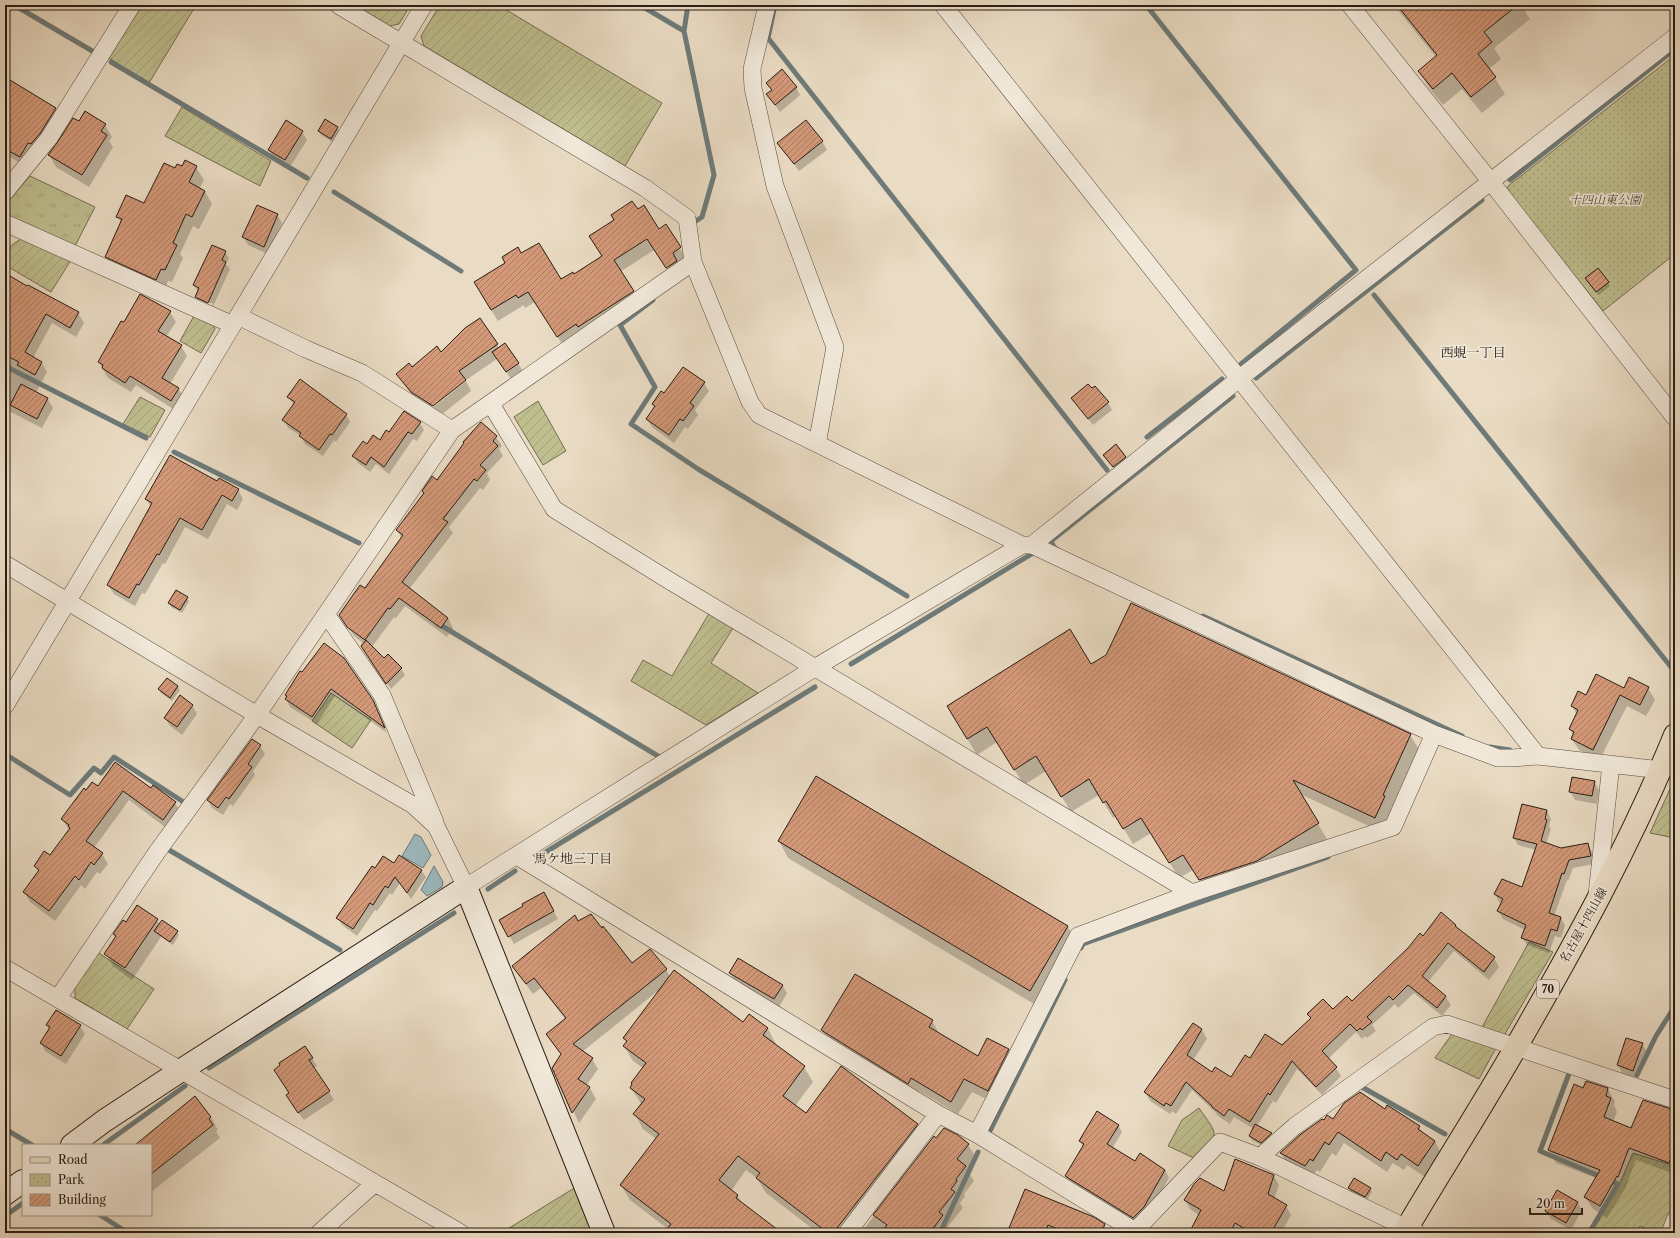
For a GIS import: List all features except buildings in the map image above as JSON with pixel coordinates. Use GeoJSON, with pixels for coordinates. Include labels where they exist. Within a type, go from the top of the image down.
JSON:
{"type":"FeatureCollection","features":[{"type":"Feature","properties":{"kind":"main road","name":"名古屋十四山線"},"geometry":{"type":"LineString","coordinates":[[1409,1231],[1516,1047],[1596,902],[1661,770],[1675,735]]}},
{"type":"Feature","properties":{"kind":"street"},"geometry":{"type":"LineString","coordinates":[[5,192],[49,138],[132,5]]}},
{"type":"Feature","properties":{"kind":"street"},"geometry":{"type":"LineString","coordinates":[[338,5],[645,188],[687,218],[693,262],[750,402],[759,415],[1027,545],[1434,734],[1498,758],[1538,756],[1661,770]]}},
{"type":"Feature","properties":{"kind":"street"},"geometry":{"type":"LineString","coordinates":[[5,706],[424,5]]}},
{"type":"Feature","properties":{"kind":"street"},"geometry":{"type":"LineString","coordinates":[[767,5],[752,69],[753,88],[775,186],[835,347],[817,444]]}},
{"type":"Feature","properties":{"kind":"street"},"geometry":{"type":"LineString","coordinates":[[943,5],[1538,756]]}},
{"type":"Feature","properties":{"kind":"street"},"geometry":{"type":"LineString","coordinates":[[1350,5],[1491,182],[1675,418]]}},
{"type":"Feature","properties":{"kind":"street"},"geometry":{"type":"LineString","coordinates":[[73,1144],[104,1121],[180,1070],[466,887],[816,667],[1027,545],[1675,36]]}},
{"type":"Feature","properties":{"kind":"street"},"geometry":{"type":"LineString","coordinates":[[5,223],[362,373],[452,430]]}},
{"type":"Feature","properties":{"kind":"street"},"geometry":{"type":"LineString","coordinates":[[58,998],[157,852],[257,715],[452,430],[693,262]]}},
{"type":"Feature","properties":{"kind":"street"},"geometry":{"type":"LineString","coordinates":[[491,404],[554,509],[670,581],[1192,893]]}},
{"type":"Feature","properties":{"kind":"street"},"geometry":{"type":"LineString","coordinates":[[5,564],[257,715],[413,805],[436,826]]}},
{"type":"Feature","properties":{"kind":"street"},"geometry":{"type":"LineString","coordinates":[[326,614],[382,695],[436,826],[466,887],[604,1233]]}},
{"type":"Feature","properties":{"kind":"street"},"geometry":{"type":"LineString","coordinates":[[977,1134],[1078,936],[1192,893],[1393,827],[1434,734]]}},
{"type":"Feature","properties":{"kind":"street"},"geometry":{"type":"LineString","coordinates":[[1596,902],[1611,764]]}},
{"type":"Feature","properties":{"kind":"street"},"geometry":{"type":"LineString","coordinates":[[517,856],[938,1114],[977,1134],[1134,1232],[1220,1142],[1260,1157],[1409,1231]]}},
{"type":"Feature","properties":{"kind":"street"},"geometry":{"type":"LineString","coordinates":[[5,968],[461,1233]]}},
{"type":"Feature","properties":{"kind":"street"},"geometry":{"type":"LineString","coordinates":[[1260,1157],[1295,1126],[1433,1026],[1447,1024],[1675,1100]]}},
{"type":"Feature","properties":{"kind":"street"},"geometry":{"type":"LineString","coordinates":[[847,1233],[938,1114]]}},
{"type":"Feature","properties":{"kind":"street"},"geometry":{"type":"LineString","coordinates":[[5,1194],[22,1182]]}},
{"type":"Feature","properties":{"kind":"street"},"geometry":{"type":"LineString","coordinates":[[319,1233],[375,1183]]}},
{"type":"Feature","properties":{"kind":"street"},"geometry":{"type":"LineString","coordinates":[[1670,1233],[1675,1220]]}},
{"type":"Feature","properties":{"kind":"green space"},"geometry":{"type":"Polygon","coordinates":[[[142,5],[196,5],[149,83],[109,58],[142,5]]]}},
{"type":"Feature","properties":{"kind":"green space"},"geometry":{"type":"Polygon","coordinates":[[[355,5],[396,5],[407,11],[399,24],[390,26],[355,5]]]}},
{"type":"Feature","properties":{"kind":"green space"},"geometry":{"type":"Polygon","coordinates":[[[440,5],[498,5],[662,103],[625,166],[424,46],[421,36],[440,5]]]}},
{"type":"Feature","properties":{"kind":"green space","name":"十四山東公園"},"geometry":{"type":"Polygon","coordinates":[[[1675,55],[1675,254],[1603,311],[1507,190],[1508,186],[1675,55]]]}},
{"type":"Feature","properties":{"kind":"green space"},"geometry":{"type":"Polygon","coordinates":[[[182,107],[271,161],[260,186],[165,136],[182,107]]]}},
{"type":"Feature","properties":{"kind":"green space"},"geometry":{"type":"Polygon","coordinates":[[[30,176],[95,207],[74,248],[5,216],[5,205],[30,176]]]}},
{"type":"Feature","properties":{"kind":"green space"},"geometry":{"type":"Polygon","coordinates":[[[23,238],[71,260],[51,292],[5,265],[6,255],[9,248],[23,238]]]}},
{"type":"Feature","properties":{"kind":"green space"},"geometry":{"type":"Polygon","coordinates":[[[195,314],[212,321],[215,329],[201,353],[180,341],[195,314]]]}},
{"type":"Feature","properties":{"kind":"green space"},"geometry":{"type":"Polygon","coordinates":[[[140,397],[165,410],[150,437],[123,424],[140,397]]]}},
{"type":"Feature","properties":{"kind":"green space"},"geometry":{"type":"Polygon","coordinates":[[[538,401],[566,451],[543,465],[514,417],[538,401]]]}},
{"type":"Feature","properties":{"kind":"green space"},"geometry":{"type":"Polygon","coordinates":[[[711,610],[735,625],[711,663],[758,693],[706,725],[631,681],[643,660],[672,676],[711,610]]]}},
{"type":"Feature","properties":{"kind":"green space"},"geometry":{"type":"Polygon","coordinates":[[[331,693],[371,720],[352,748],[312,721],[331,693]]]}},
{"type":"Feature","properties":{"kind":"green space"},"geometry":{"type":"Polygon","coordinates":[[[1675,778],[1675,838],[1650,833],[1675,778]]]}},
{"type":"Feature","properties":{"kind":"green space"},"geometry":{"type":"Polygon","coordinates":[[[1529,942],[1553,952],[1502,1039],[1480,1031],[1529,942]]]}},
{"type":"Feature","properties":{"kind":"green space"},"geometry":{"type":"Polygon","coordinates":[[[97,952],[154,989],[127,1029],[75,998],[75,986],[97,952]]]}},
{"type":"Feature","properties":{"kind":"green space"},"geometry":{"type":"Polygon","coordinates":[[[1452,1034],[1496,1048],[1479,1079],[1435,1058],[1452,1034]]]}},
{"type":"Feature","properties":{"kind":"green space"},"geometry":{"type":"Polygon","coordinates":[[[1199,1108],[1211,1125],[1214,1135],[1213,1139],[1196,1159],[1168,1146],[1182,1120],[1199,1108]]]}},
{"type":"Feature","properties":{"kind":"green space"},"geometry":{"type":"Polygon","coordinates":[[[1633,1153],[1675,1166],[1675,1205],[1665,1233],[1656,1233],[1640,1226],[1634,1233],[1591,1233],[1620,1183],[1633,1153]]]}},
{"type":"Feature","properties":{"kind":"green space"},"geometry":{"type":"Polygon","coordinates":[[[576,1187],[595,1233],[501,1233],[576,1187]]]}},
{"type":"Feature","properties":{"kind":"water"},"geometry":{"type":"Polygon","coordinates":[[[415,834],[421,837],[431,855],[423,868],[402,856],[415,834]]]}},
{"type":"Feature","properties":{"kind":"water"},"geometry":{"type":"Polygon","coordinates":[[[434,866],[443,882],[442,887],[427,896],[421,890],[434,866]]]}},
{"type":"Feature","properties":{"kind":"waterway"},"geometry":{"type":"LineString","coordinates":[[14,5],[94,52]]}},
{"type":"Feature","properties":{"kind":"waterway"},"geometry":{"type":"LineString","coordinates":[[640,5],[684,31]]}},
{"type":"Feature","properties":{"kind":"waterway"},"geometry":{"type":"LineString","coordinates":[[688,5],[684,31],[714,175],[702,217],[696,221]]}},
{"type":"Feature","properties":{"kind":"waterway"},"geometry":{"type":"LineString","coordinates":[[775,5],[768,38],[1107,470]]}},
{"type":"Feature","properties":{"kind":"waterway"},"geometry":{"type":"LineString","coordinates":[[1146,5],[1356,270],[1241,364]]}},
{"type":"Feature","properties":{"kind":"waterway"},"geometry":{"type":"LineString","coordinates":[[1510,180],[1675,49]]}},
{"type":"Feature","properties":{"kind":"waterway"},"geometry":{"type":"LineString","coordinates":[[111,62],[307,178]]}},
{"type":"Feature","properties":{"kind":"waterway"},"geometry":{"type":"LineString","coordinates":[[334,192],[461,271]]}},
{"type":"Feature","properties":{"kind":"waterway"},"geometry":{"type":"LineString","coordinates":[[1256,378],[1482,200]]}},
{"type":"Feature","properties":{"kind":"waterway"},"geometry":{"type":"LineString","coordinates":[[1374,295],[1675,672]]}},
{"type":"Feature","properties":{"kind":"waterway"},"geometry":{"type":"LineString","coordinates":[[653,300],[620,325],[655,387],[631,424],[698,469],[907,596]]}},
{"type":"Feature","properties":{"kind":"waterway"},"geometry":{"type":"LineString","coordinates":[[5,366],[146,438]]}},
{"type":"Feature","properties":{"kind":"waterway"},"geometry":{"type":"LineString","coordinates":[[1147,437],[1222,379]]}},
{"type":"Feature","properties":{"kind":"waterway"},"geometry":{"type":"LineString","coordinates":[[1057,549],[1051,541],[1233,396]]}},
{"type":"Feature","properties":{"kind":"waterway"},"geometry":{"type":"LineString","coordinates":[[174,452],[359,543]]}},
{"type":"Feature","properties":{"kind":"waterway"},"geometry":{"type":"LineString","coordinates":[[851,664],[1033,553]]}},
{"type":"Feature","properties":{"kind":"waterway"},"geometry":{"type":"LineString","coordinates":[[1203,616],[1462,736]]}},
{"type":"Feature","properties":{"kind":"waterway"},"geometry":{"type":"LineString","coordinates":[[437,623],[658,756]]}},
{"type":"Feature","properties":{"kind":"waterway"},"geometry":{"type":"LineString","coordinates":[[536,858],[815,687]]}},
{"type":"Feature","properties":{"kind":"waterway"},"geometry":{"type":"LineString","coordinates":[[1490,747],[1510,750]]}},
{"type":"Feature","properties":{"kind":"waterway"},"geometry":{"type":"LineString","coordinates":[[5,754],[70,795],[94,768],[101,773],[114,757],[182,801]]}},
{"type":"Feature","properties":{"kind":"waterway"},"geometry":{"type":"LineString","coordinates":[[169,850],[340,950]]}},
{"type":"Feature","properties":{"kind":"waterway"},"geometry":{"type":"LineString","coordinates":[[1081,948],[1083,944],[1328,857]]}},
{"type":"Feature","properties":{"kind":"waterway"},"geometry":{"type":"LineString","coordinates":[[488,889],[515,871]]}},
{"type":"Feature","properties":{"kind":"waterway"},"geometry":{"type":"LineString","coordinates":[[209,1068],[454,913]]}},
{"type":"Feature","properties":{"kind":"waterway"},"geometry":{"type":"LineString","coordinates":[[989,1133],[1065,980]]}},
{"type":"Feature","properties":{"kind":"waterway"},"geometry":{"type":"LineString","coordinates":[[1637,1075],[1656,1036],[1675,1006]]}},
{"type":"Feature","properties":{"kind":"waterway"},"geometry":{"type":"LineString","coordinates":[[1570,1071],[1540,1151],[1618,1184],[1589,1233]]}},
{"type":"Feature","properties":{"kind":"waterway"},"geometry":{"type":"LineString","coordinates":[[104,1144],[185,1086]]}},
{"type":"Feature","properties":{"kind":"waterway"},"geometry":{"type":"LineString","coordinates":[[1360,1086],[1445,1134]]}},
{"type":"Feature","properties":{"kind":"waterway"},"geometry":{"type":"LineString","coordinates":[[5,1129],[30,1144]]}},
{"type":"Feature","properties":{"kind":"waterway"},"geometry":{"type":"LineString","coordinates":[[940,1233],[978,1152]]}},
{"type":"Feature","properties":{"kind":"waterway"},"geometry":{"type":"LineString","coordinates":[[5,1216],[22,1204]]}},
{"type":"Feature","properties":{"kind":"waterway"},"geometry":{"type":"LineString","coordinates":[[102,1216],[128,1233]]}},
{"type":"Feature","properties":{"kind":"district","name":"西蜆一丁目"},"geometry":{"type":"Point","coordinates":[1473,352]}},
{"type":"Feature","properties":{"kind":"district","name":"馬ケ地三丁目"},"geometry":{"type":"Point","coordinates":[573,858]}}]}
